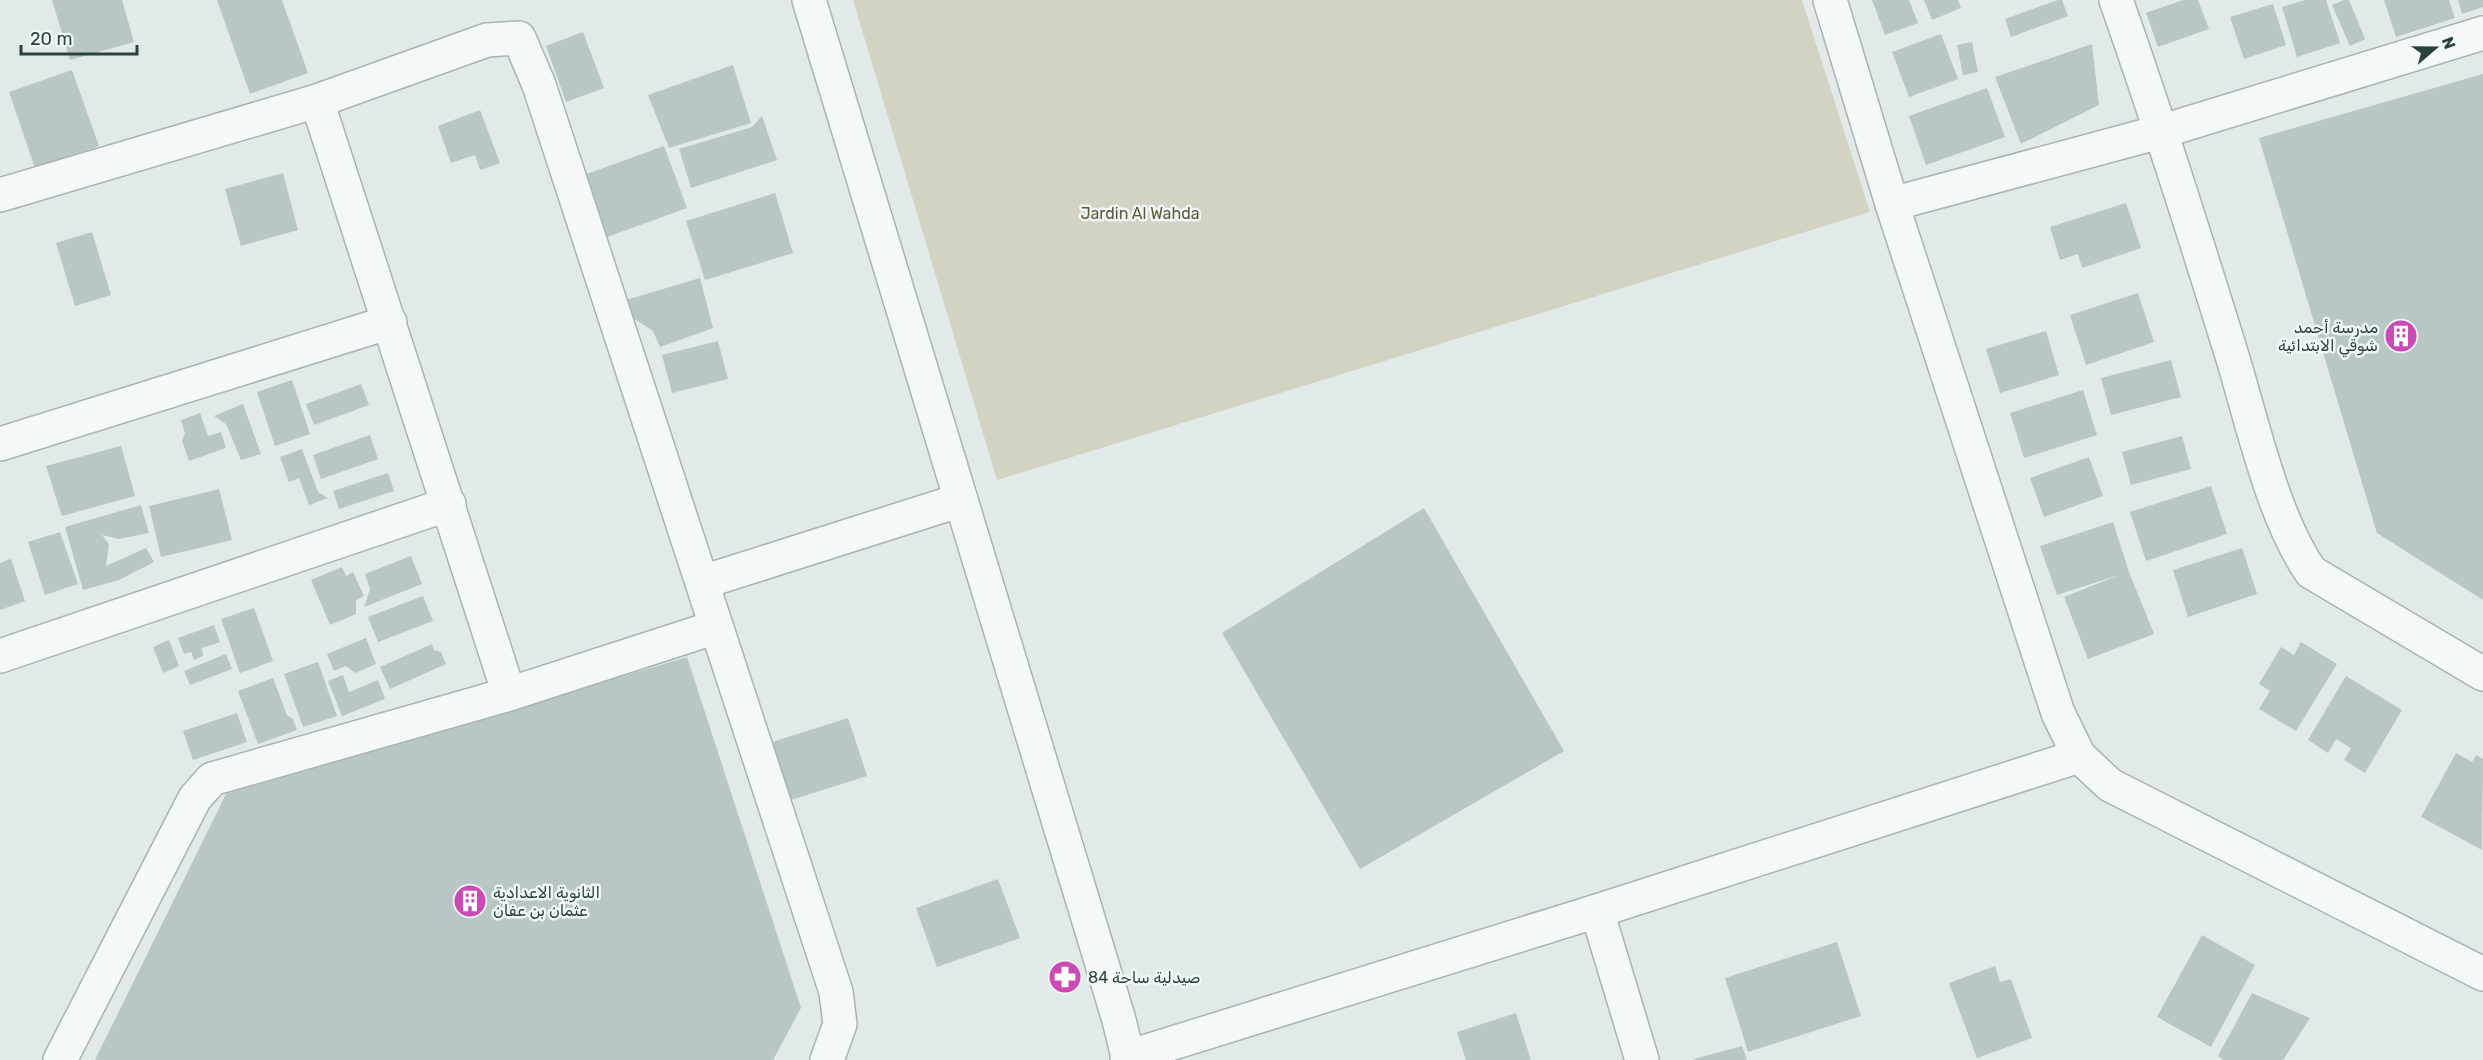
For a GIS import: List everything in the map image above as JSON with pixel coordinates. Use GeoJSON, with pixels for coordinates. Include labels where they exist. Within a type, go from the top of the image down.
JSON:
{"type":"FeatureCollection","features":[{"type":"Feature","properties":{"kind":"street"},"geometry":{"type":"LineString","coordinates":[[809,0],[1119,1020],[1127,1059],[2079,756]]}},
{"type":"Feature","properties":{"kind":"street"},"geometry":{"type":"LineString","coordinates":[[1830,0],[1892,204],[2058,713],[2079,756],[2110,785],[2483,974]]}},
{"type":"Feature","properties":{"kind":"street"},"geometry":{"type":"LineString","coordinates":[[2116,0],[2163,131],[2269,479],[2296,551],[2311,572],[2482,671]]}},
{"type":"Feature","properties":{"kind":"street"},"geometry":{"type":"LineString","coordinates":[[1892,204],[2163,131],[2483,33]]}},
{"type":"Feature","properties":{"kind":"street"},"geometry":{"type":"LineString","coordinates":[[0,195],[317,101],[487,40],[519,38],[539,85],[836,992],[840,1024],[827,1060]]}},
{"type":"Feature","properties":{"kind":"street"},"geometry":{"type":"LineString","coordinates":[[317,101],[509,694]]}},
{"type":"Feature","properties":{"kind":"street"},"geometry":{"type":"LineString","coordinates":[[0,444],[390,322]]}},
{"type":"Feature","properties":{"kind":"street"},"geometry":{"type":"LineString","coordinates":[[703,582],[961,500]]}},
{"type":"Feature","properties":{"kind":"street"},"geometry":{"type":"LineString","coordinates":[[0,656],[449,504]]}},
{"type":"Feature","properties":{"kind":"street"},"geometry":{"type":"LineString","coordinates":[[60,1060],[195,798],[212,779],[509,694],[716,627]]}},
{"type":"Feature","properties":{"kind":"street"},"geometry":{"type":"LineString","coordinates":[[1597,911],[1642,1060]]}},
{"type":"Feature","properties":{"kind":"green space","name":"Jardin Al Wahda"},"geometry":{"type":"Polygon","coordinates":[[[853,0],[1802,0],[1870,212],[997,480],[853,0]]]}},
{"type":"Feature","properties":{"kind":"building"},"geometry":{"type":"Polygon","coordinates":[[[52,0],[122,0],[134,42],[70,60],[52,0]]]}},
{"type":"Feature","properties":{"kind":"building"},"geometry":{"type":"Polygon","coordinates":[[[217,0],[282,0],[308,73],[250,94],[217,0]]]}},
{"type":"Feature","properties":{"kind":"building"},"geometry":{"type":"Polygon","coordinates":[[[1872,0],[1909,0],[1918,23],[1885,35],[1872,0]]]}},
{"type":"Feature","properties":{"kind":"building"},"geometry":{"type":"Polygon","coordinates":[[[1924,0],[1958,0],[1961,8],[1932,20],[1924,0]]]}},
{"type":"Feature","properties":{"kind":"building"},"geometry":{"type":"Polygon","coordinates":[[[2062,0],[2068,16],[2011,37],[2005,19],[2062,0]]]}},
{"type":"Feature","properties":{"kind":"building"},"geometry":{"type":"Polygon","coordinates":[[[2183,0],[2198,0],[2209,29],[2158,47],[2146,13],[2183,0]]]}},
{"type":"Feature","properties":{"kind":"building"},"geometry":{"type":"Polygon","coordinates":[[[2305,0],[2326,0],[2340,43],[2297,57],[2282,7],[2305,0]]]}},
{"type":"Feature","properties":{"kind":"building"},"geometry":{"type":"Polygon","coordinates":[[[2349,0],[2365,39],[2350,46],[2332,5],[2349,0]]]}},
{"type":"Feature","properties":{"kind":"building"},"geometry":{"type":"Polygon","coordinates":[[[2384,0],[2449,0],[2455,18],[2396,37],[2384,0]]]}},
{"type":"Feature","properties":{"kind":"building"},"geometry":{"type":"Polygon","coordinates":[[[2458,0],[2483,0],[2483,7],[2462,14],[2458,0]]]}},
{"type":"Feature","properties":{"kind":"building"},"geometry":{"type":"Polygon","coordinates":[[[2273,4],[2286,45],[2244,59],[2230,17],[2273,4]]]}},
{"type":"Feature","properties":{"kind":"building"},"geometry":{"type":"Polygon","coordinates":[[[583,32],[604,88],[566,102],[546,46],[583,32]]]}},
{"type":"Feature","properties":{"kind":"building"},"geometry":{"type":"Polygon","coordinates":[[[1941,34],[1958,79],[1909,97],[1892,52],[1941,34]]]}},
{"type":"Feature","properties":{"kind":"building"},"geometry":{"type":"Polygon","coordinates":[[[1972,42],[1978,72],[1963,75],[1957,45],[1972,42]]]}},
{"type":"Feature","properties":{"kind":"building"},"geometry":{"type":"Polygon","coordinates":[[[2092,44],[2099,105],[2021,144],[1995,77],[2092,44]]]}},
{"type":"Feature","properties":{"kind":"building"},"geometry":{"type":"Polygon","coordinates":[[[733,65],[751,123],[669,148],[648,95],[733,65]]]}},
{"type":"Feature","properties":{"kind":"building"},"geometry":{"type":"Polygon","coordinates":[[[72,70],[99,146],[35,168],[9,92],[72,70]]]}},
{"type":"Feature","properties":{"kind":"building","name":"مدرسة أحمد شوقي الابتدائية"},"geometry":{"type":"Polygon","coordinates":[[[2483,74],[2483,600],[2377,533],[2259,138],[2483,74]]]}},
{"type":"Feature","properties":{"kind":"building"},"geometry":{"type":"Polygon","coordinates":[[[1987,88],[2005,137],[1926,165],[1909,116],[1987,88]]]}},
{"type":"Feature","properties":{"kind":"building"},"geometry":{"type":"Polygon","coordinates":[[[480,110],[500,163],[480,170],[475,155],[451,163],[438,126],[480,110]]]}},
{"type":"Feature","properties":{"kind":"building"},"geometry":{"type":"Polygon","coordinates":[[[762,116],[777,160],[691,188],[679,149],[752,127],[762,116]]]}},
{"type":"Feature","properties":{"kind":"building"},"geometry":{"type":"Polygon","coordinates":[[[664,146],[687,208],[607,237],[584,175],[664,146]]]}},
{"type":"Feature","properties":{"kind":"building"},"geometry":{"type":"Polygon","coordinates":[[[283,173],[298,230],[241,246],[225,189],[283,173]]]}},
{"type":"Feature","properties":{"kind":"building"},"geometry":{"type":"Polygon","coordinates":[[[775,193],[793,253],[705,280],[686,221],[775,193]]]}},
{"type":"Feature","properties":{"kind":"building"},"geometry":{"type":"Polygon","coordinates":[[[2126,203],[2141,248],[2082,268],[2078,254],[2060,260],[2050,227],[2126,203]]]}},
{"type":"Feature","properties":{"kind":"building"},"geometry":{"type":"Polygon","coordinates":[[[92,232],[111,295],[75,306],[56,243],[92,232]]]}},
{"type":"Feature","properties":{"kind":"building"},"geometry":{"type":"Polygon","coordinates":[[[700,278],[713,328],[660,347],[653,331],[630,316],[626,300],[700,278]]]}},
{"type":"Feature","properties":{"kind":"building"},"geometry":{"type":"Polygon","coordinates":[[[2138,293],[2154,342],[2086,365],[2070,315],[2138,293]]]}},
{"type":"Feature","properties":{"kind":"building"},"geometry":{"type":"Polygon","coordinates":[[[2046,331],[2059,375],[2000,393],[1986,349],[2046,331]]]}},
{"type":"Feature","properties":{"kind":"building"},"geometry":{"type":"Polygon","coordinates":[[[718,341],[728,379],[672,393],[662,355],[718,341]]]}},
{"type":"Feature","properties":{"kind":"building"},"geometry":{"type":"Polygon","coordinates":[[[2171,360],[2181,397],[2111,415],[2101,378],[2171,360]]]}},
{"type":"Feature","properties":{"kind":"building"},"geometry":{"type":"Polygon","coordinates":[[[292,380],[310,434],[275,446],[257,392],[292,380]]]}},
{"type":"Feature","properties":{"kind":"building"},"geometry":{"type":"Polygon","coordinates":[[[361,384],[369,405],[314,425],[306,404],[361,384]]]}},
{"type":"Feature","properties":{"kind":"building"},"geometry":{"type":"Polygon","coordinates":[[[2083,390],[2097,435],[2024,458],[2010,413],[2083,390]]]}},
{"type":"Feature","properties":{"kind":"building"},"geometry":{"type":"Polygon","coordinates":[[[243,404],[261,454],[241,460],[226,424],[214,416],[243,404]]]}},
{"type":"Feature","properties":{"kind":"building"},"geometry":{"type":"Polygon","coordinates":[[[200,413],[208,436],[221,432],[226,448],[189,461],[182,441],[185,433],[181,420],[200,413]]]}},
{"type":"Feature","properties":{"kind":"building"},"geometry":{"type":"Polygon","coordinates":[[[370,435],[378,459],[321,479],[313,455],[370,435]]]}},
{"type":"Feature","properties":{"kind":"building"},"geometry":{"type":"Polygon","coordinates":[[[2182,436],[2191,469],[2131,485],[2122,452],[2182,436]]]}},
{"type":"Feature","properties":{"kind":"building"},"geometry":{"type":"Polygon","coordinates":[[[121,446],[135,496],[62,516],[46,466],[121,446]]]}},
{"type":"Feature","properties":{"kind":"building"},"geometry":{"type":"Polygon","coordinates":[[[302,449],[318,492],[328,498],[309,505],[299,478],[289,482],[280,457],[302,449]]]}},
{"type":"Feature","properties":{"kind":"building"},"geometry":{"type":"Polygon","coordinates":[[[2089,457],[2103,496],[2044,517],[2030,478],[2089,457]]]}},
{"type":"Feature","properties":{"kind":"building"},"geometry":{"type":"Polygon","coordinates":[[[388,473],[394,491],[339,509],[333,491],[388,473]]]}},
{"type":"Feature","properties":{"kind":"building"},"geometry":{"type":"Polygon","coordinates":[[[2211,486],[2227,534],[2146,561],[2130,512],[2211,486]]]}},
{"type":"Feature","properties":{"kind":"building"},"geometry":{"type":"Polygon","coordinates":[[[219,489],[232,540],[161,557],[149,506],[219,489]]]}},
{"type":"Feature","properties":{"kind":"building"},"geometry":{"type":"Polygon","coordinates":[[[141,505],[149,533],[119,539],[102,535],[109,544],[106,566],[146,548],[154,562],[119,580],[83,590],[65,527],[141,505]]]}},
{"type":"Feature","properties":{"kind":"building"},"geometry":{"type":"Polygon","coordinates":[[[1424,508],[1564,751],[1360,869],[1222,633],[1424,508]]]}},
{"type":"Feature","properties":{"kind":"building"},"geometry":{"type":"Polygon","coordinates":[[[2113,522],[2129,572],[2154,634],[2088,659],[2064,597],[2119,575],[2057,595],[2040,546],[2113,522]]]}},
{"type":"Feature","properties":{"kind":"building"},"geometry":{"type":"Polygon","coordinates":[[[60,532],[78,584],[45,595],[28,542],[60,532]]]}},
{"type":"Feature","properties":{"kind":"building"},"geometry":{"type":"Polygon","coordinates":[[[2242,548],[2257,594],[2188,617],[2173,570],[2242,548]]]}},
{"type":"Feature","properties":{"kind":"building"},"geometry":{"type":"Polygon","coordinates":[[[411,556],[422,584],[364,607],[370,589],[365,574],[411,556]]]}},
{"type":"Feature","properties":{"kind":"building"},"geometry":{"type":"Polygon","coordinates":[[[11,559],[25,601],[0,610],[0,563],[11,559]]]}},
{"type":"Feature","properties":{"kind":"building"},"geometry":{"type":"Polygon","coordinates":[[[342,567],[346,576],[353,572],[364,596],[356,600],[356,614],[330,625],[311,580],[342,567]]]}},
{"type":"Feature","properties":{"kind":"building"},"geometry":{"type":"Polygon","coordinates":[[[423,596],[433,621],[378,642],[368,617],[423,596]]]}},
{"type":"Feature","properties":{"kind":"building"},"geometry":{"type":"Polygon","coordinates":[[[254,608],[273,661],[240,673],[221,619],[254,608]]]}},
{"type":"Feature","properties":{"kind":"building"},"geometry":{"type":"Polygon","coordinates":[[[214,625],[220,642],[202,648],[203,656],[194,660],[191,652],[184,654],[178,638],[214,625]]]}},
{"type":"Feature","properties":{"kind":"building"},"geometry":{"type":"Polygon","coordinates":[[[366,638],[376,664],[355,673],[346,666],[334,671],[327,654],[366,638]]]}},
{"type":"Feature","properties":{"kind":"building"},"geometry":{"type":"Polygon","coordinates":[[[169,640],[179,666],[163,673],[153,647],[169,640]]]}},
{"type":"Feature","properties":{"kind":"building"},"geometry":{"type":"Polygon","coordinates":[[[2301,642],[2337,664],[2296,731],[2259,709],[2270,691],[2259,684],[2281,647],[2294,655],[2301,642]]]}},
{"type":"Feature","properties":{"kind":"building"},"geometry":{"type":"Polygon","coordinates":[[[432,644],[434,650],[441,652],[446,664],[390,689],[380,667],[432,644]]]}},
{"type":"Feature","properties":{"kind":"building"},"geometry":{"type":"Polygon","coordinates":[[[226,654],[232,669],[190,685],[184,671],[226,654]]]}},
{"type":"Feature","properties":{"kind":"building","name":"الثانوية الاعدادية عثمان بن عفان"},"geometry":{"type":"Polygon","coordinates":[[[687,657],[801,1008],[773,1060],[95,1060],[226,794],[687,657]]]}},
{"type":"Feature","properties":{"kind":"building"},"geometry":{"type":"Polygon","coordinates":[[[318,662],[337,716],[303,727],[284,674],[318,662]]]}},
{"type":"Feature","properties":{"kind":"building"},"geometry":{"type":"Polygon","coordinates":[[[343,675],[349,692],[378,680],[385,699],[342,716],[328,681],[343,675]]]}},
{"type":"Feature","properties":{"kind":"building"},"geometry":{"type":"Polygon","coordinates":[[[2346,676],[2402,710],[2365,773],[2344,760],[2351,748],[2336,739],[2328,753],[2308,740],[2346,676]]]}},
{"type":"Feature","properties":{"kind":"building"},"geometry":{"type":"Polygon","coordinates":[[[273,678],[287,715],[293,719],[297,730],[258,744],[238,691],[273,678]]]}},
{"type":"Feature","properties":{"kind":"building"},"geometry":{"type":"Polygon","coordinates":[[[237,713],[247,742],[193,760],[183,731],[237,713]]]}},
{"type":"Feature","properties":{"kind":"building"},"geometry":{"type":"Polygon","coordinates":[[[848,718],[867,776],[788,801],[769,743],[848,718]]]}},
{"type":"Feature","properties":{"kind":"building"},"geometry":{"type":"Polygon","coordinates":[[[2456,753],[2472,762],[2476,755],[2483,759],[2482,850],[2421,817],[2456,753]]]}},
{"type":"Feature","properties":{"kind":"building"},"geometry":{"type":"Polygon","coordinates":[[[998,879],[1020,938],[937,967],[916,908],[998,879]]]}},
{"type":"Feature","properties":{"kind":"building"},"geometry":{"type":"Polygon","coordinates":[[[2202,935],[2255,965],[2211,1047],[2157,1017],[2202,935]]]}},
{"type":"Feature","properties":{"kind":"building"},"geometry":{"type":"Polygon","coordinates":[[[1837,942],[1861,1016],[1748,1052],[1725,978],[1837,942]]]}},
{"type":"Feature","properties":{"kind":"building"},"geometry":{"type":"Polygon","coordinates":[[[1995,966],[2000,982],[2011,979],[2032,1038],[1977,1058],[1949,983],[1995,966]]]}},
{"type":"Feature","properties":{"kind":"building"},"geometry":{"type":"Polygon","coordinates":[[[2252,993],[2310,1018],[2283,1060],[2223,1060],[2218,1056],[2252,993]]]}},
{"type":"Feature","properties":{"kind":"building"},"geometry":{"type":"Polygon","coordinates":[[[1516,1013],[1531,1060],[1466,1060],[1457,1032],[1516,1013]]]}},
{"type":"Feature","properties":{"kind":"building"},"geometry":{"type":"Polygon","coordinates":[[[1742,1046],[1747,1060],[1694,1060],[1694,1059],[1742,1046]]]}},
{"type":"Feature","properties":{"kind":"place","name":"مدرسة أحمد شوقي الابتدائية"},"geometry":{"type":"Point","coordinates":[2401,336]}},
{"type":"Feature","properties":{"kind":"place","name":"الثانوية الاعدادية عثمان بن عفان"},"geometry":{"type":"Point","coordinates":[470,901]}},
{"type":"Feature","properties":{"kind":"place","name":"صيدلية ساحة 84"},"geometry":{"type":"Point","coordinates":[1065,977]}}]}
